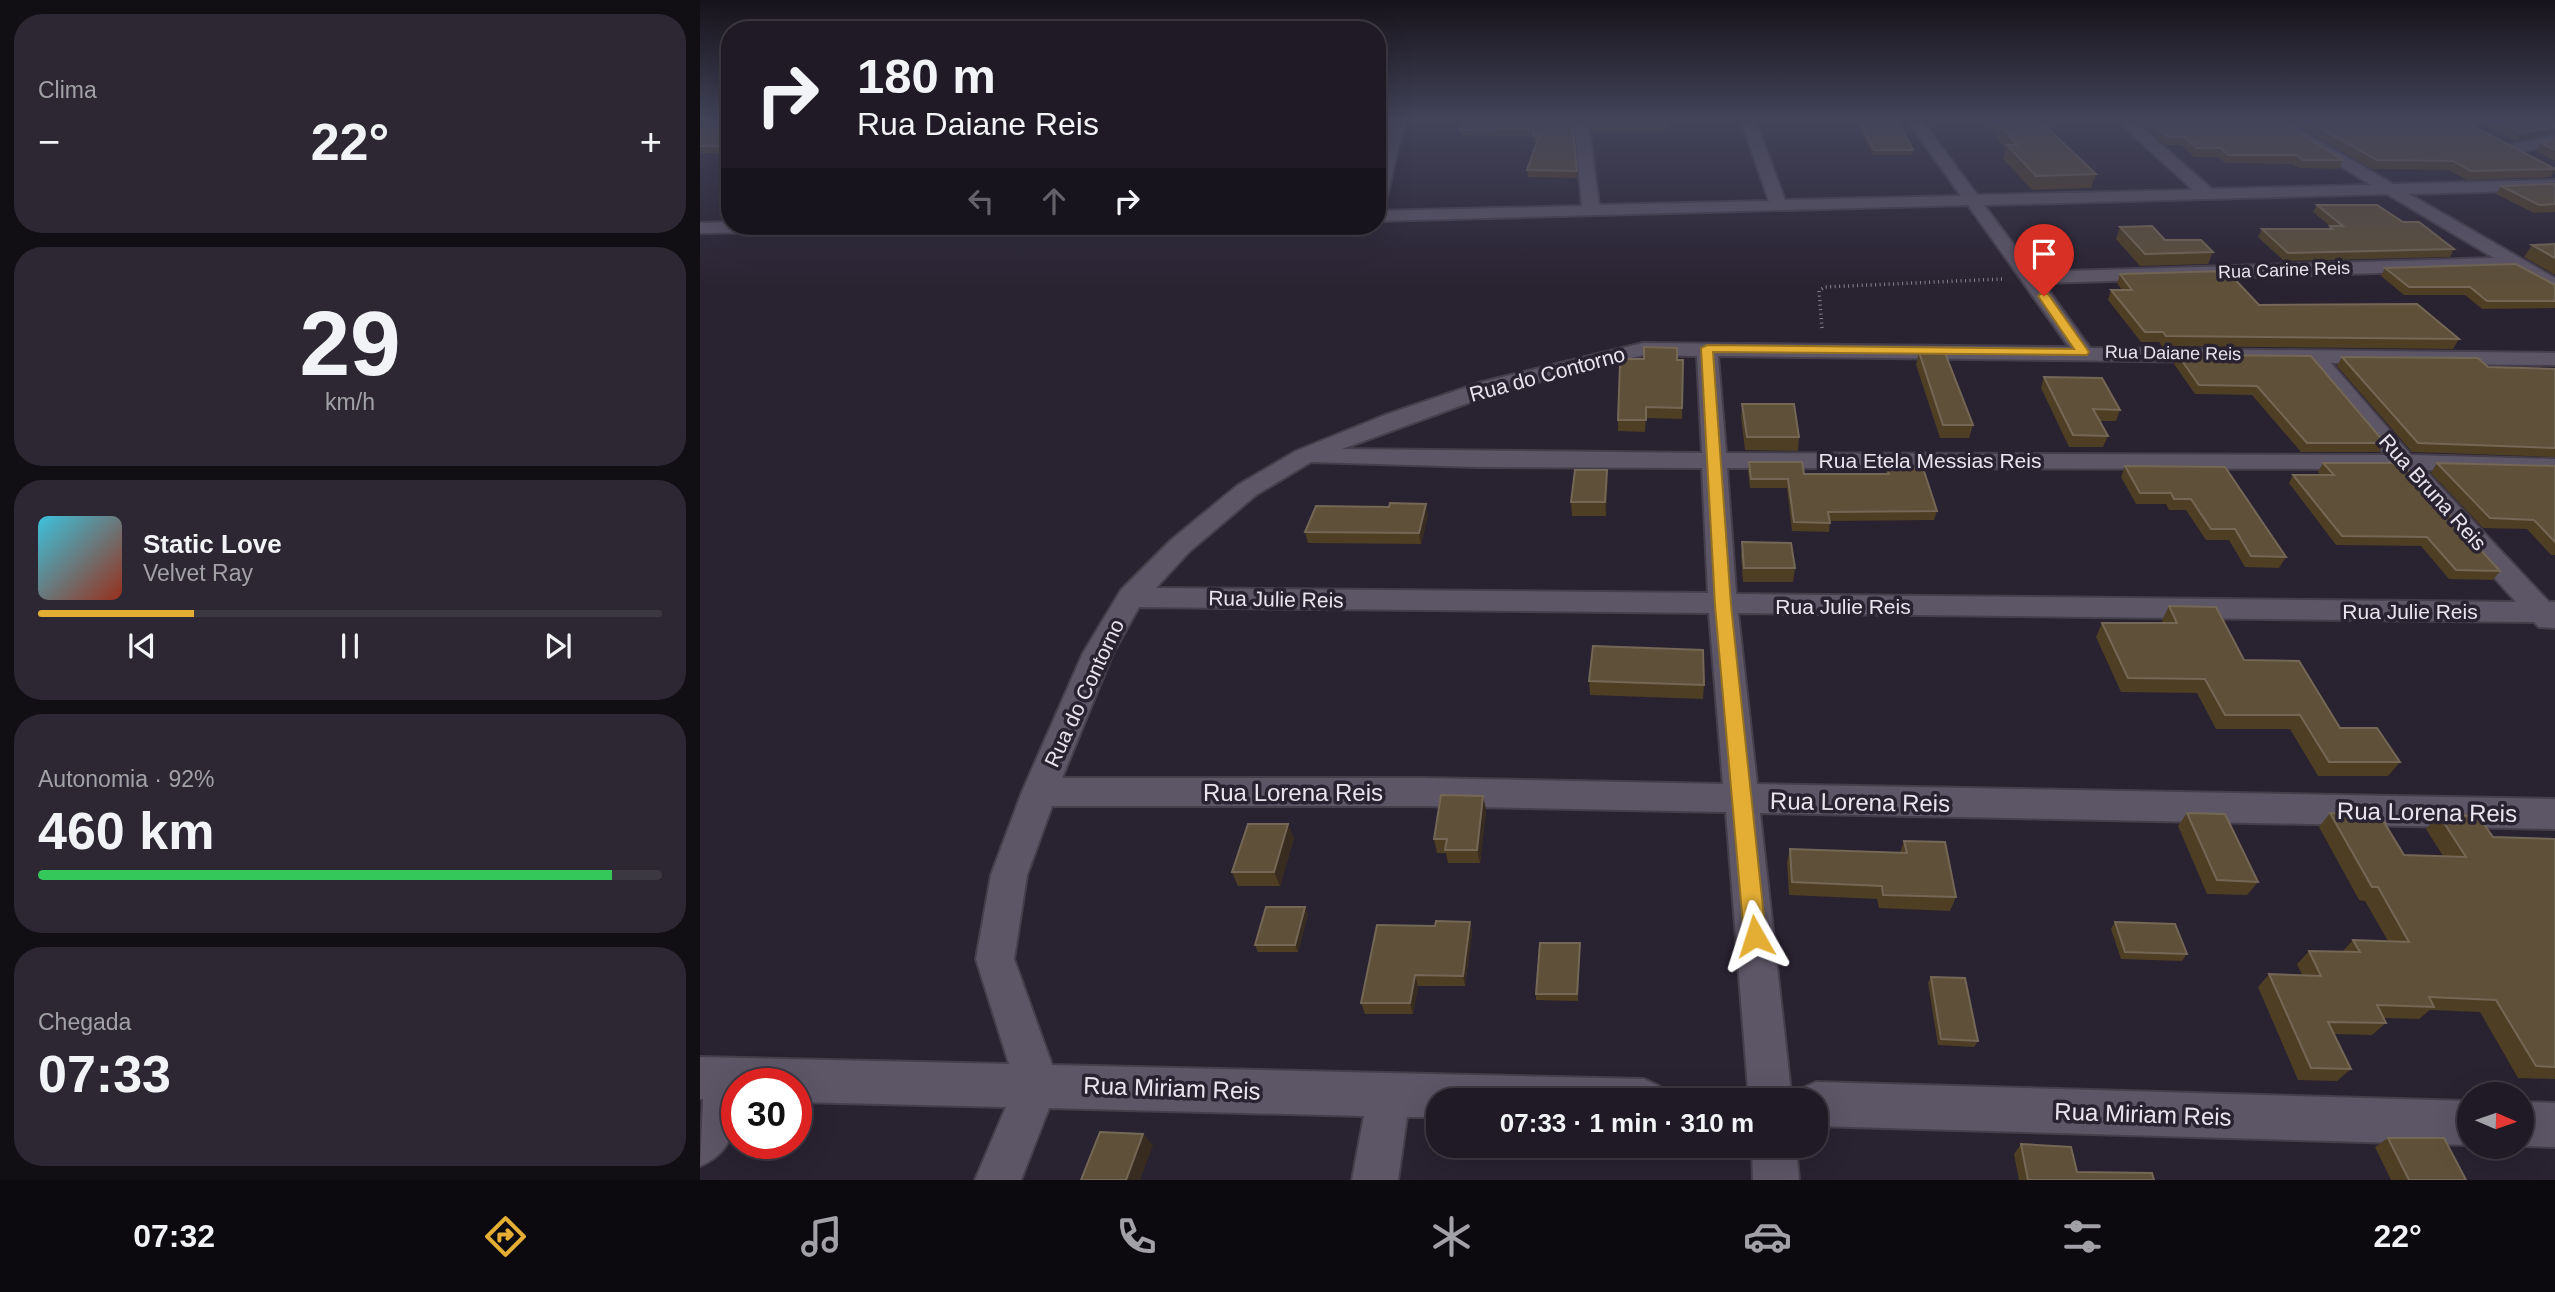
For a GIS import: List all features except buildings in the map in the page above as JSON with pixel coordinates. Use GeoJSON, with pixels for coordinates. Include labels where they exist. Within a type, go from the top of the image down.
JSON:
{"type":"FeatureCollection","features":[{"type":"Feature","properties":{"kind":"street"},"geometry":{"type":"LineString","coordinates":[[1587,175],[1591,210]]}},
{"type":"Feature","properties":{"kind":"street"},"geometry":{"type":"LineString","coordinates":[[1768,175],[1779,206]]}},
{"type":"Feature","properties":{"kind":"street"},"geometry":{"type":"LineString","coordinates":[[1954,175],[2083,352]]}},
{"type":"Feature","properties":{"kind":"street"},"geometry":{"type":"LineString","coordinates":[[2186,175],[2209,195]]}},
{"type":"Feature","properties":{"kind":"street"},"geometry":{"type":"LineString","coordinates":[[2364,175],[2555,286]]}},
{"type":"Feature","properties":{"kind":"street"},"geometry":{"type":"LineString","coordinates":[[1386,216],[2555,185]]}},
{"type":"Feature","properties":{"kind":"street"},"geometry":{"type":"LineString","coordinates":[[700,228],[721,225]]}},
{"type":"Feature","properties":{"kind":"street","name":"Rua Carine Reis"},"geometry":{"type":"LineString","coordinates":[[2031,278],[2515,263]]}},
{"type":"Feature","properties":{"kind":"street"},"geometry":{"type":"LineString","coordinates":[[1707,348],[1723,605],[1770,1088]]}},
{"type":"Feature","properties":{"kind":"street","name":"Rua Daiane Reis"},"geometry":{"type":"LineString","coordinates":[[1707,348],[2555,359]]}},
{"type":"Feature","properties":{"kind":"street","name":"Rua do Contorno"},"geometry":{"type":"LineString","coordinates":[[1037,1084],[995,959],[1009,875],[1039,792],[1098,653],[1131,597],[1180,546],[1247,490],[1306,456],[1393,420],[1490,387],[1643,349],[1707,348]]}},
{"type":"Feature","properties":{"kind":"street","name":"Rua Bruna Reis"},"geometry":{"type":"LineString","coordinates":[[2313,355],[2404,462],[2551,617]]}},
{"type":"Feature","properties":{"kind":"street","name":"Rua Etela Messias Reis"},"geometry":{"type":"LineString","coordinates":[[1306,456],[1477,460],[2404,462],[2555,466]]}},
{"type":"Feature","properties":{"kind":"street","name":"Rua Julie Reis"},"geometry":{"type":"LineString","coordinates":[[1131,597],[2551,617]]}},
{"type":"Feature","properties":{"kind":"street","name":"Rua Lorena Reis"},"geometry":{"type":"LineString","coordinates":[[1039,792],[1423,792],[2555,814]]}},
{"type":"Feature","properties":{"kind":"street","name":"Rua Miriam Reis"},"geometry":{"type":"LineString","coordinates":[[812,1082],[1037,1084],[1426,1097]]}},
{"type":"Feature","properties":{"kind":"street"},"geometry":{"type":"LineString","coordinates":[[998,1180],[1037,1084]]}},
{"type":"Feature","properties":{"kind":"street"},"geometry":{"type":"LineString","coordinates":[[1375,1180],[1389,1096]]}},
{"type":"Feature","properties":{"kind":"street"},"geometry":{"type":"LineString","coordinates":[[700,1144],[721,1097]]}},
{"type":"Feature","properties":{"kind":"street","name":"Rua Miriam Reis"},"geometry":{"type":"LineString","coordinates":[[1828,1104],[2457,1123]]}},
{"type":"Feature","properties":{"kind":"street"},"geometry":{"type":"LineString","coordinates":[[2534,1124],[2555,1125]]}},
{"type":"Feature","properties":{"kind":"street"},"geometry":{"type":"LineString","coordinates":[[1775,1158],[1776,1180]]}},
{"type":"Feature","properties":{"kind":"path"},"geometry":{"type":"LineString","coordinates":[[1825,349],[1819,291],[1825,287],[2031,278]]}},
{"type":"Feature","properties":{"kind":"route"},"geometry":{"type":"LineString","coordinates":[[1755,936],[1723,605],[1707,348],[2083,352],[2044,296]]}}]}
